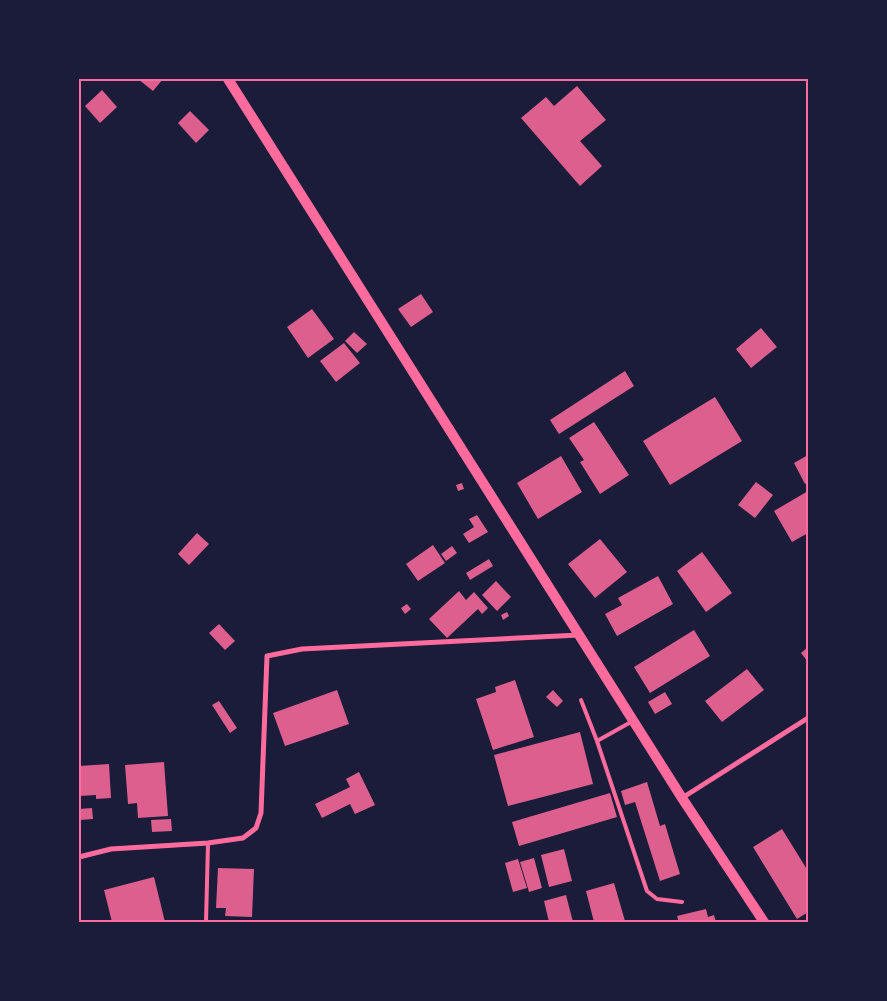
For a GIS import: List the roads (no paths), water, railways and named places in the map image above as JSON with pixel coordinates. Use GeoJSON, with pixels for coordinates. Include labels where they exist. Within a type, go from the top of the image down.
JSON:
{"type":"FeatureCollection","features":[{"type":"Feature","properties":{"kind":"main road"},"geometry":{"type":"LineString","coordinates":[[228,79],[682,798],[764,922]]}},
{"type":"Feature","properties":{"kind":"street"},"geometry":{"type":"LineString","coordinates":[[79,858],[111,849],[208,843],[243,838],[256,828],[261,813],[267,656],[302,649],[579,635]]}},
{"type":"Feature","properties":{"kind":"street"},"geometry":{"type":"LineString","coordinates":[[682,798],[808,718]]}},
{"type":"Feature","properties":{"kind":"lane"},"geometry":{"type":"LineString","coordinates":[[581,700],[597,741],[647,891],[657,899],[682,902]]}},
{"type":"Feature","properties":{"kind":"lane"},"geometry":{"type":"LineString","coordinates":[[597,741],[633,720]]}},
{"type":"Feature","properties":{"kind":"lane"},"geometry":{"type":"LineString","coordinates":[[206,922],[208,843]]}}]}
